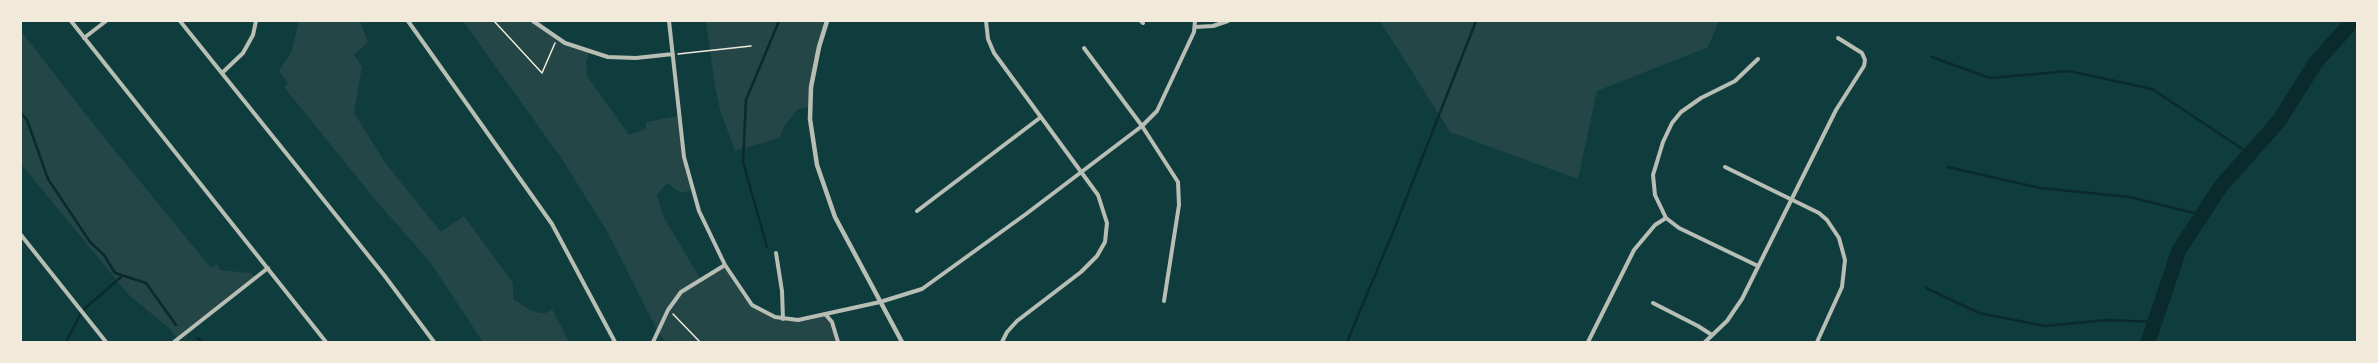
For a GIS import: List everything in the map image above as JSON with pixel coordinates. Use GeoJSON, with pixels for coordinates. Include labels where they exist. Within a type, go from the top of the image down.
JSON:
{"type":"FeatureCollection","features":[{"type":"Feature","properties":{"kind":"street"},"geometry":{"type":"LineString","coordinates":[[71,21],[326,342]]}},
{"type":"Feature","properties":{"kind":"street"},"geometry":{"type":"LineString","coordinates":[[84,38],[106,21]]}},
{"type":"Feature","properties":{"kind":"street"},"geometry":{"type":"LineString","coordinates":[[180,21],[389,282],[434,342]]}},
{"type":"Feature","properties":{"kind":"street"},"geometry":{"type":"LineString","coordinates":[[222,73],[243,53],[252,35],[256,21]]}},
{"type":"Feature","properties":{"kind":"street"},"geometry":{"type":"LineString","coordinates":[[408,21],[552,224],[615,342]]}},
{"type":"Feature","properties":{"kind":"street"},"geometry":{"type":"LineString","coordinates":[[533,21],[557,40],[585,51],[617,58],[673,54]]}},
{"type":"Feature","properties":{"kind":"street"},"geometry":{"type":"LineString","coordinates":[[669,21],[688,176],[699,211],[725,265],[752,305],[767,314],[783,319],[798,320],[880,302],[922,289],[934,282],[1082,172],[1142,126],[1161,104],[1196,27],[1195,21]]}},
{"type":"Feature","properties":{"kind":"street"},"geometry":{"type":"LineString","coordinates":[[827,21],[819,47],[811,87],[810,119],[817,165],[835,217],[902,342]]}},
{"type":"Feature","properties":{"kind":"street"},"geometry":{"type":"LineString","coordinates":[[986,21],[988,39],[994,53],[1098,195],[1105,212],[1107,229],[1102,248],[1081,272],[1017,321],[1007,332],[1002,342]]}},
{"type":"Feature","properties":{"kind":"street"},"geometry":{"type":"LineString","coordinates":[[1196,27],[1213,26],[1228,21]]}},
{"type":"Feature","properties":{"kind":"street"},"geometry":{"type":"LineString","coordinates":[[1705,342],[1727,321],[1742,299],[1836,110],[1864,66],[1865,60],[1862,53],[1838,38]]}},
{"type":"Feature","properties":{"kind":"street"},"geometry":{"type":"LineString","coordinates":[[1084,48],[1142,126],[1171,169],[1180,188],[1179,206],[1164,301]]}},
{"type":"Feature","properties":{"kind":"street"},"geometry":{"type":"LineString","coordinates":[[1758,59],[1726,87],[1689,106],[1672,123],[1655,163],[1653,175],[1655,195],[1666,218],[1696,237],[1758,266]]}},
{"type":"Feature","properties":{"kind":"street"},"geometry":{"type":"LineString","coordinates":[[917,211],[1041,118]]}},
{"type":"Feature","properties":{"kind":"street"},"geometry":{"type":"LineString","coordinates":[[1725,167],[1819,213],[1827,220],[1839,238],[1845,260],[1842,287],[1817,342]]}},
{"type":"Feature","properties":{"kind":"street"},"geometry":{"type":"LineString","coordinates":[[1588,342],[1634,250],[1655,225],[1666,218]]}},
{"type":"Feature","properties":{"kind":"street"},"geometry":{"type":"LineString","coordinates":[[21,235],[106,342]]}},
{"type":"Feature","properties":{"kind":"street"},"geometry":{"type":"LineString","coordinates":[[776,253],[782,290],[783,319]]}},
{"type":"Feature","properties":{"kind":"street"},"geometry":{"type":"LineString","coordinates":[[653,342],[668,310],[676,298],[686,288],[725,265]]}},
{"type":"Feature","properties":{"kind":"street"},"geometry":{"type":"LineString","coordinates":[[174,342],[268,268]]}},
{"type":"Feature","properties":{"kind":"street"},"geometry":{"type":"LineString","coordinates":[[1653,303],[1698,326],[1712,335]]}},
{"type":"Feature","properties":{"kind":"street"},"geometry":{"type":"LineString","coordinates":[[826,315],[832,322],[838,342]]}},
{"type":"Feature","properties":{"kind":"path"},"geometry":{"type":"LineString","coordinates":[[494,21],[542,73],[557,40]]}},
{"type":"Feature","properties":{"kind":"path"},"geometry":{"type":"LineString","coordinates":[[673,54],[751,46]]}},
{"type":"Feature","properties":{"kind":"path"},"geometry":{"type":"LineString","coordinates":[[668,310],[700,342]]}},
{"type":"Feature","properties":{"kind":"shaded area"},"geometry":{"type":"Polygon","coordinates":[[[299,21],[360,21],[368,42],[354,55],[362,67],[354,113],[386,164],[441,232],[464,216],[513,283],[513,299],[530,310],[540,313],[546,313],[552,309],[569,342],[483,342],[430,262],[373,197],[284,87],[288,83],[279,71],[292,51],[299,21]]]}},
{"type":"Feature","properties":{"kind":"shaded area"},"geometry":{"type":"Polygon","coordinates":[[[463,21],[544,21],[539,26],[557,39],[589,52],[586,63],[587,76],[629,135],[646,129],[646,122],[678,116],[683,155],[691,190],[681,193],[667,183],[657,195],[663,216],[700,278],[725,264],[736,285],[759,311],[791,320],[826,314],[830,319],[837,342],[666,342],[658,332],[607,231],[562,159],[463,21]]]}},
{"type":"Feature","properties":{"kind":"shaded area"},"geometry":{"type":"Polygon","coordinates":[[[706,21],[826,21],[810,107],[798,109],[785,125],[779,138],[735,151],[720,110],[715,86],[706,21]]]}},
{"type":"Feature","properties":{"kind":"shaded area"},"geometry":{"type":"Polygon","coordinates":[[[1380,21],[1719,21],[1708,47],[1597,91],[1578,179],[1450,132],[1380,21]]]}},
{"type":"Feature","properties":{"kind":"shaded area"},"geometry":{"type":"Polygon","coordinates":[[[21,31],[98,130],[211,268],[217,264],[220,270],[250,273],[256,277],[177,340],[171,330],[129,295],[21,164],[21,31]]]}},
{"type":"Feature","properties":{"kind":"waterway"},"geometry":{"type":"LineString","coordinates":[[767,247],[743,162],[746,100],[779,21]]}},
{"type":"Feature","properties":{"kind":"waterway"},"geometry":{"type":"LineString","coordinates":[[1347,342],[1393,232],[1476,21]]}},
{"type":"Feature","properties":{"kind":"waterway"},"geometry":{"type":"LineString","coordinates":[[2148,342],[2179,250],[2221,186],[2279,121],[2316,62],[2353,21]]}},
{"type":"Feature","properties":{"kind":"waterway"},"geometry":{"type":"LineString","coordinates":[[1932,57],[1990,78],[2069,71],[2152,89],[2250,154]]}},
{"type":"Feature","properties":{"kind":"waterway"},"geometry":{"type":"LineString","coordinates":[[21,113],[27,120],[48,179],[90,242],[104,255],[115,273],[146,283],[176,325]]}},
{"type":"Feature","properties":{"kind":"waterway"},"geometry":{"type":"LineString","coordinates":[[1948,167],[2040,188],[2130,197],[2202,215]]}},
{"type":"Feature","properties":{"kind":"waterway"},"geometry":{"type":"LineString","coordinates":[[66,342],[82,311],[121,277]]}},
{"type":"Feature","properties":{"kind":"waterway"},"geometry":{"type":"LineString","coordinates":[[1926,288],[1979,313],[2045,326],[2107,320],[2156,322]]}},
{"type":"Feature","properties":{"kind":"waterway"},"geometry":{"type":"LineString","coordinates":[[197,338],[203,342]]}}]}
